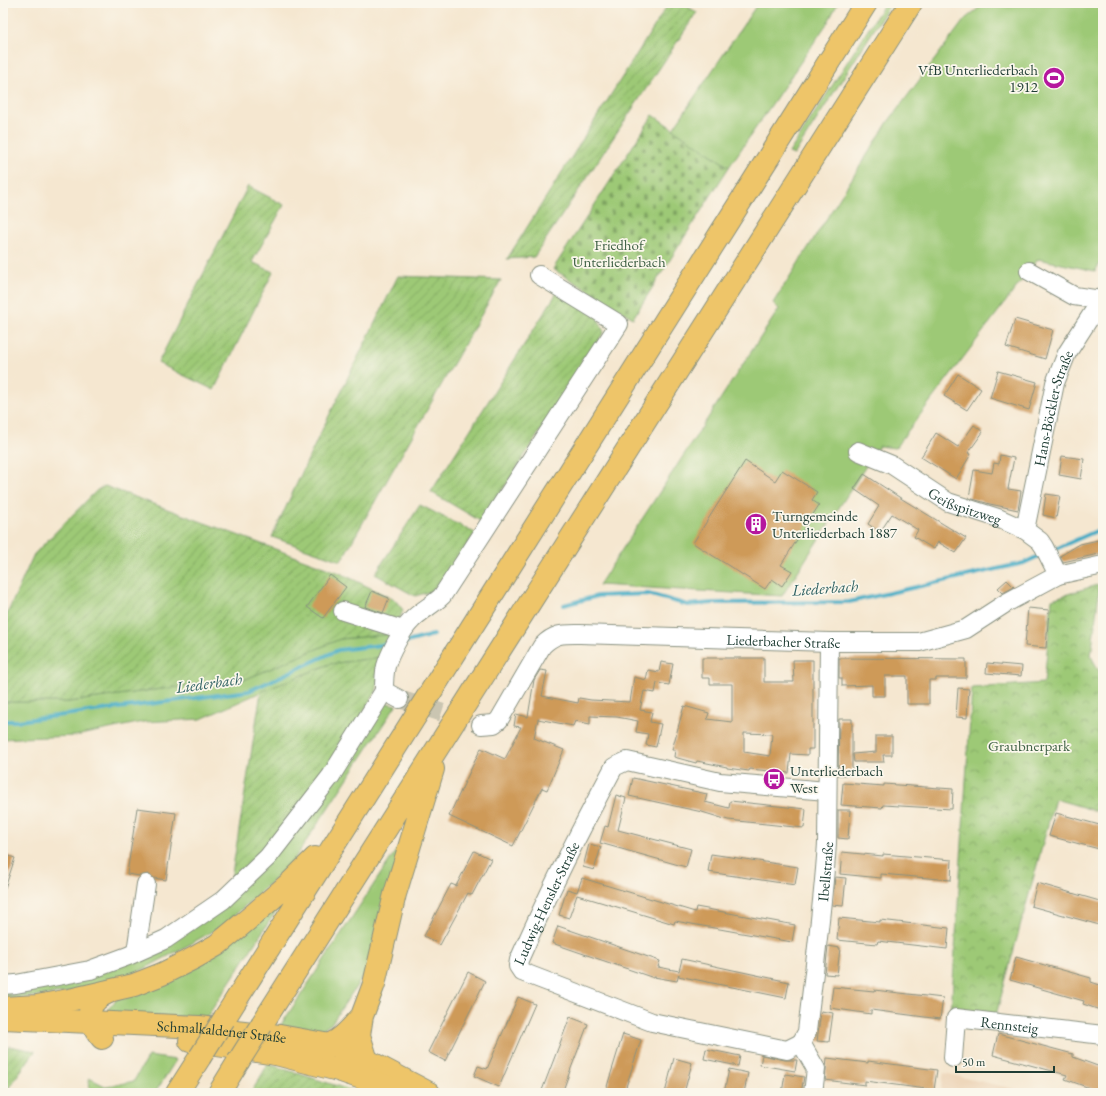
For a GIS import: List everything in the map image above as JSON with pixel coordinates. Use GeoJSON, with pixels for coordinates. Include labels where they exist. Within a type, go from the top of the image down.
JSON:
{"type":"FeatureCollection","features":[{"type":"Feature","properties":{"kind":"main road"},"geometry":{"type":"LineString","coordinates":[[798,111],[830,48],[850,3]]}},
{"type":"Feature","properties":{"kind":"main road"},"geometry":{"type":"LineString","coordinates":[[177,1093],[866,3]]}},
{"type":"Feature","properties":{"kind":"main road"},"geometry":{"type":"LineString","coordinates":[[218,1093],[911,3]]}},
{"type":"Feature","properties":{"kind":"main road"},"geometry":{"type":"LineString","coordinates":[[886,43],[921,3]]}},
{"type":"Feature","properties":{"kind":"main road"},"geometry":{"type":"LineString","coordinates":[[367,1060],[360,1035],[362,1016],[374,984],[395,894],[440,745]]}},
{"type":"Feature","properties":{"kind":"main road"},"geometry":{"type":"LineString","coordinates":[[3,1008],[37,1006],[134,985],[162,974],[194,958],[217,945],[291,882],[346,825]]}},
{"type":"Feature","properties":{"kind":"main road"},"geometry":{"type":"LineString","coordinates":[[96,1031],[89,1016],[91,1005],[100,996],[110,991]]}},
{"type":"Feature","properties":{"kind":"main road"},"geometry":{"type":"LineString","coordinates":[[276,1054],[313,1050],[330,1045],[343,1037],[362,1016]]}},
{"type":"Feature","properties":{"kind":"main road","name":"Schmalkaldener Straße"},"geometry":{"type":"LineString","coordinates":[[3,1020],[96,1031],[145,1039],[189,1041],[276,1054],[338,1070],[406,1093]]}},
{"type":"Feature","properties":{"kind":"main road","name":"Schmalkaldener Straße"},"geometry":{"type":"LineString","coordinates":[[96,1031],[199,1027],[280,1036],[330,1045],[351,1052],[429,1093]]}},
{"type":"Feature","properties":{"kind":"street"},"geometry":{"type":"LineString","coordinates":[[1029,271],[1074,296],[1102,298]]}},
{"type":"Feature","properties":{"kind":"street"},"geometry":{"type":"LineString","coordinates":[[3,984],[16,984],[90,970],[166,939],[223,900],[268,857],[331,776],[392,695],[386,666],[402,632],[409,622],[419,613],[434,604],[442,596],[619,324],[540,275]]}},
{"type":"Feature","properties":{"kind":"street","name":"Hans-Böckler-Straße"},"geometry":{"type":"LineString","coordinates":[[1025,530],[1055,383],[1067,353],[1102,298]]}},
{"type":"Feature","properties":{"kind":"street","name":"Geißspitzweg"},"geometry":{"type":"LineString","coordinates":[[858,451],[892,465],[948,502],[998,518],[1025,530],[1040,541],[1051,560]]}},
{"type":"Feature","properties":{"kind":"street","name":"Liederbacher Straße"},"geometry":{"type":"LineString","coordinates":[[487,725],[499,720],[542,646],[548,640],[556,636],[580,634],[829,642],[919,642],[966,629],[1006,603],[1051,560],[1103,565]]}},
{"type":"Feature","properties":{"kind":"street"},"geometry":{"type":"LineString","coordinates":[[343,611],[402,632]]}},
{"type":"Feature","properties":{"kind":"street","name":"Ibellstraße"},"geometry":{"type":"LineString","coordinates":[[801,1043],[807,1032],[820,922],[827,843],[829,642]]}},
{"type":"Feature","properties":{"kind":"street","name":"Ludwig-Hensler-Straße"},"geometry":{"type":"LineString","coordinates":[[801,1043],[787,1050],[652,1022],[522,972],[518,966],[541,911],[564,863],[614,767],[628,761],[720,782],[827,791]]}},
{"type":"Feature","properties":{"kind":"street"},"geometry":{"type":"LineString","coordinates":[[136,952],[146,884]]}},
{"type":"Feature","properties":{"kind":"street","name":"Rennsteig"},"geometry":{"type":"LineString","coordinates":[[953,1058],[956,1018],[1103,1035]]}},
{"type":"Feature","properties":{"kind":"street"},"geometry":{"type":"LineString","coordinates":[[801,1043],[816,1069],[813,1093]]}},
{"type":"Feature","properties":{"kind":"shaded area"},"geometry":{"type":"Polygon","coordinates":[[[944,1073],[1031,1093],[940,1093],[944,1073]]]}},
{"type":"Feature","properties":{"kind":"green space"},"geometry":{"type":"Polygon","coordinates":[[[669,3],[680,3],[697,12],[534,257],[507,259],[669,3]]]}},
{"type":"Feature","properties":{"kind":"green space"},"geometry":{"type":"Polygon","coordinates":[[[758,3],[838,3],[828,22],[729,167],[673,129],[758,3]]]}},
{"type":"Feature","properties":{"kind":"green space"},"geometry":{"type":"Polygon","coordinates":[[[885,3],[891,3],[794,155],[789,153],[885,3]]]}},
{"type":"Feature","properties":{"kind":"green space"},"geometry":{"type":"Polygon","coordinates":[[[985,3],[1103,3],[1103,259],[1095,271],[1038,259],[895,448],[879,446],[782,596],[599,585],[779,309],[773,303],[888,122],[965,19],[985,3]]]}},
{"type":"Feature","properties":{"kind":"green space","name":"Friedhof Unterliederbach"},"geometry":{"type":"Polygon","coordinates":[[[653,115],[729,167],[633,318],[553,269],[653,115]]]}},
{"type":"Feature","properties":{"kind":"green space"},"geometry":{"type":"Polygon","coordinates":[[[248,186],[284,205],[252,262],[273,272],[214,390],[158,363],[248,186]]]}},
{"type":"Feature","properties":{"kind":"green space"},"geometry":{"type":"Polygon","coordinates":[[[398,276],[501,280],[341,561],[272,537],[318,438],[398,276]]]}},
{"type":"Feature","properties":{"kind":"green space"},"geometry":{"type":"Polygon","coordinates":[[[558,291],[596,314],[604,332],[482,522],[431,492],[558,291]]]}},
{"type":"Feature","properties":{"kind":"green space"},"geometry":{"type":"Polygon","coordinates":[[[105,486],[340,573],[395,600],[403,610],[393,634],[340,639],[246,679],[69,702],[3,702],[3,623],[34,554],[97,490],[105,486]]]}},
{"type":"Feature","properties":{"kind":"green space"},"geometry":{"type":"Polygon","coordinates":[[[420,505],[475,533],[440,589],[415,596],[375,574],[420,505]]]}},
{"type":"Feature","properties":{"kind":"green space","name":"Graubnerpark"},"geometry":{"type":"Polygon","coordinates":[[[1100,584],[1091,656],[1099,671],[1103,674],[1103,813],[1055,799],[996,1015],[951,1012],[972,688],[1044,683],[1052,599],[1100,584]]]}},
{"type":"Feature","properties":{"kind":"green space"},"geometry":{"type":"Polygon","coordinates":[[[393,634],[383,657],[330,664],[261,692],[201,719],[143,722],[75,736],[3,739],[3,702],[69,702],[246,679],[340,639],[393,634]]]}},
{"type":"Feature","properties":{"kind":"green space"},"geometry":{"type":"Polygon","coordinates":[[[383,657],[376,692],[325,772],[263,852],[230,886],[261,692],[330,664],[383,657]]]}},
{"type":"Feature","properties":{"kind":"green space"},"geometry":{"type":"Polygon","coordinates":[[[380,702],[396,705],[291,864],[225,924],[140,971],[65,993],[3,1000],[3,985],[90,970],[223,900],[380,702]]]}},
{"type":"Feature","properties":{"kind":"green space"},"geometry":{"type":"Polygon","coordinates":[[[403,840],[364,975],[331,1024],[313,1035],[277,1031],[403,840]]]}},
{"type":"Feature","properties":{"kind":"green space"},"geometry":{"type":"Polygon","coordinates":[[[278,908],[207,1017],[112,1016],[109,1008],[116,1000],[278,908]]]}},
{"type":"Feature","properties":{"kind":"green space"},"geometry":{"type":"Polygon","coordinates":[[[9,1046],[35,1051],[5,1093],[3,1093],[3,1055],[9,1046]]]}},
{"type":"Feature","properties":{"kind":"green space"},"geometry":{"type":"Polygon","coordinates":[[[148,1056],[176,1060],[155,1093],[90,1093],[89,1078],[107,1087],[134,1081],[148,1056]]]}},
{"type":"Feature","properties":{"kind":"green space"},"geometry":{"type":"Polygon","coordinates":[[[268,1064],[360,1093],[251,1093],[268,1064]]]}},
{"type":"Feature","properties":{"kind":"building"},"geometry":{"type":"Polygon","coordinates":[[[1015,319],[1053,330],[1045,359],[1006,347],[1015,319]]]}},
{"type":"Feature","properties":{"kind":"building"},"geometry":{"type":"Polygon","coordinates":[[[998,371],[1037,382],[1029,410],[990,398],[998,371]]]}},
{"type":"Feature","properties":{"kind":"building"},"geometry":{"type":"Polygon","coordinates":[[[958,374],[981,389],[967,410],[944,396],[958,374]]]}},
{"type":"Feature","properties":{"kind":"building"},"geometry":{"type":"Polygon","coordinates":[[[974,425],[983,432],[968,453],[971,454],[956,479],[921,457],[936,433],[958,447],[974,425]]]}},
{"type":"Feature","properties":{"kind":"building"},"geometry":{"type":"Polygon","coordinates":[[[1000,455],[1014,458],[1008,489],[1021,491],[1018,510],[969,498],[974,470],[992,473],[994,463],[999,464],[1000,455]]]}},
{"type":"Feature","properties":{"kind":"building"},"geometry":{"type":"Polygon","coordinates":[[[1062,456],[1084,459],[1081,479],[1059,475],[1062,456]]]}},
{"type":"Feature","properties":{"kind":"building","name":"Turngemeinde Unterliederbach 1887"},"geometry":{"type":"Polygon","coordinates":[[[745,461],[775,481],[782,470],[817,492],[812,500],[819,505],[781,565],[792,571],[782,586],[772,579],[765,589],[693,543],[745,461]]]}},
{"type":"Feature","properties":{"kind":"building"},"geometry":{"type":"Polygon","coordinates":[[[864,474],[966,538],[956,553],[938,542],[934,549],[914,537],[918,530],[892,514],[880,532],[868,524],[879,506],[854,489],[864,474]]]}},
{"type":"Feature","properties":{"kind":"building"},"geometry":{"type":"Polygon","coordinates":[[[1046,494],[1060,496],[1056,518],[1043,515],[1046,494]]]}},
{"type":"Feature","properties":{"kind":"building"},"geometry":{"type":"Polygon","coordinates":[[[1103,539],[1103,553],[1063,562],[1060,556],[1080,544],[1103,539]]]}},
{"type":"Feature","properties":{"kind":"building"},"geometry":{"type":"Polygon","coordinates":[[[330,575],[346,587],[323,618],[307,607],[330,575]]]}},
{"type":"Feature","properties":{"kind":"building"},"geometry":{"type":"Polygon","coordinates":[[[1007,580],[1014,587],[1003,593],[998,588],[1007,580]]]}},
{"type":"Feature","properties":{"kind":"building"},"geometry":{"type":"Polygon","coordinates":[[[372,591],[389,598],[383,613],[365,607],[372,591]]]}},
{"type":"Feature","properties":{"kind":"building"},"geometry":{"type":"Polygon","coordinates":[[[1028,608],[1049,610],[1046,648],[1025,646],[1028,608]]]}},
{"type":"Feature","properties":{"kind":"building"},"geometry":{"type":"Polygon","coordinates":[[[702,658],[764,658],[764,682],[794,682],[793,660],[813,660],[813,749],[808,749],[808,755],[791,754],[789,773],[750,769],[749,771],[727,768],[697,761],[696,763],[674,757],[675,750],[672,750],[684,706],[709,713],[707,719],[732,722],[732,684],[710,684],[710,678],[702,678],[702,658]],[[744,733],[744,752],[770,756],[772,734],[744,733]]]}},
{"type":"Feature","properties":{"kind":"building"},"geometry":{"type":"Polygon","coordinates":[[[839,658],[966,659],[966,678],[936,678],[936,680],[929,680],[929,704],[907,704],[907,676],[885,676],[885,696],[872,696],[872,685],[842,686],[842,678],[839,678],[839,658]]]}},
{"type":"Feature","properties":{"kind":"building"},"geometry":{"type":"Polygon","coordinates":[[[661,662],[673,664],[669,685],[657,683],[655,693],[644,691],[640,710],[652,712],[650,722],[661,724],[656,747],[646,745],[648,734],[636,732],[638,721],[617,717],[590,716],[590,724],[575,721],[573,726],[538,719],[534,738],[564,750],[547,790],[542,788],[513,846],[449,816],[481,748],[505,759],[521,727],[514,726],[516,714],[528,717],[534,680],[540,670],[547,671],[542,696],[578,703],[579,698],[630,702],[634,677],[646,680],[648,670],[659,672],[661,662]]]}},
{"type":"Feature","properties":{"kind":"building"},"geometry":{"type":"Polygon","coordinates":[[[987,663],[1022,666],[1021,676],[986,673],[987,663]]]}},
{"type":"Feature","properties":{"kind":"building"},"geometry":{"type":"Polygon","coordinates":[[[958,688],[969,689],[967,718],[956,717],[958,688]]]}},
{"type":"Feature","properties":{"kind":"building"},"geometry":{"type":"Polygon","coordinates":[[[839,719],[852,719],[852,775],[838,775],[839,719]]]}},
{"type":"Feature","properties":{"kind":"building"},"geometry":{"type":"Polygon","coordinates":[[[876,736],[892,736],[892,755],[883,755],[884,762],[854,762],[853,754],[876,752],[876,736]]]}},
{"type":"Feature","properties":{"kind":"building"},"geometry":{"type":"Polygon","coordinates":[[[633,778],[707,794],[705,802],[729,808],[730,801],[806,809],[804,828],[728,820],[702,812],[629,796],[633,778]]]}},
{"type":"Feature","properties":{"kind":"building"},"geometry":{"type":"Polygon","coordinates":[[[843,783],[884,786],[884,784],[953,789],[952,809],[883,805],[882,808],[841,805],[843,783]]]}},
{"type":"Feature","properties":{"kind":"building"},"geometry":{"type":"Polygon","coordinates":[[[616,795],[626,798],[618,830],[691,849],[686,867],[600,843],[605,826],[608,827],[616,795]]]}},
{"type":"Feature","properties":{"kind":"building"},"geometry":{"type":"Polygon","coordinates":[[[137,808],[176,813],[166,880],[154,878],[148,874],[140,876],[127,874],[137,808]]]}},
{"type":"Feature","properties":{"kind":"building"},"geometry":{"type":"Polygon","coordinates":[[[838,810],[850,810],[848,839],[838,838],[838,810]]]}},
{"type":"Feature","properties":{"kind":"building"},"geometry":{"type":"Polygon","coordinates":[[[1056,813],[1103,826],[1103,850],[1049,836],[1056,813]]]}},
{"type":"Feature","properties":{"kind":"building"},"geometry":{"type":"Polygon","coordinates":[[[589,844],[601,847],[594,870],[583,867],[589,844]]]}},
{"type":"Feature","properties":{"kind":"building"},"geometry":{"type":"Polygon","coordinates":[[[474,851],[491,859],[472,895],[468,893],[440,945],[424,936],[451,884],[456,886],[474,851]]]}},
{"type":"Feature","properties":{"kind":"building"},"geometry":{"type":"Polygon","coordinates":[[[842,852],[952,860],[951,880],[881,874],[881,878],[840,874],[842,852]]]}},
{"type":"Feature","properties":{"kind":"building"},"geometry":{"type":"Polygon","coordinates":[[[3,854],[15,858],[5,888],[3,888],[3,854]]]}},
{"type":"Feature","properties":{"kind":"building"},"geometry":{"type":"Polygon","coordinates":[[[711,854],[798,867],[795,885],[708,872],[711,854]]]}},
{"type":"Feature","properties":{"kind":"building"},"geometry":{"type":"Polygon","coordinates":[[[835,877],[846,878],[843,906],[832,905],[835,877]]]}},
{"type":"Feature","properties":{"kind":"building"},"geometry":{"type":"Polygon","coordinates":[[[582,878],[695,912],[696,907],[795,925],[792,942],[675,921],[674,924],[577,895],[569,918],[559,915],[567,889],[577,892],[582,878]]]}},
{"type":"Feature","properties":{"kind":"building"},"geometry":{"type":"Polygon","coordinates":[[[1037,883],[1103,902],[1103,926],[1031,906],[1037,883]]]}},
{"type":"Feature","properties":{"kind":"building"},"geometry":{"type":"Polygon","coordinates":[[[839,918],[880,922],[880,920],[949,928],[947,949],[878,941],[877,944],[837,940],[839,918]]]}},
{"type":"Feature","properties":{"kind":"building"},"geometry":{"type":"Polygon","coordinates":[[[558,926],[660,961],[658,967],[679,971],[682,959],[789,982],[786,998],[678,976],[677,981],[654,978],[552,943],[558,926]]]}},
{"type":"Feature","properties":{"kind":"building"},"geometry":{"type":"Polygon","coordinates":[[[828,946],[840,948],[837,975],[825,974],[828,946]]]}},
{"type":"Feature","properties":{"kind":"building"},"geometry":{"type":"Polygon","coordinates":[[[1016,957],[1091,978],[1091,982],[1103,986],[1103,1011],[1083,1004],[1084,1001],[1010,980],[1016,957]]]}},
{"type":"Feature","properties":{"kind":"building"},"geometry":{"type":"Polygon","coordinates":[[[468,972],[485,981],[445,1061],[428,1052],[468,972]]]}},
{"type":"Feature","properties":{"kind":"building"},"geometry":{"type":"Polygon","coordinates":[[[833,987],[943,998],[940,1019],[871,1010],[871,1014],[830,1008],[833,987]]]}},
{"type":"Feature","properties":{"kind":"building"},"geometry":{"type":"Polygon","coordinates":[[[518,997],[535,1004],[499,1087],[474,1076],[478,1066],[487,1069],[518,997]]]}},
{"type":"Feature","properties":{"kind":"building"},"geometry":{"type":"Polygon","coordinates":[[[821,1011],[833,1013],[829,1042],[817,1041],[821,1011]]]}},
{"type":"Feature","properties":{"kind":"building"},"geometry":{"type":"Polygon","coordinates":[[[570,1017],[588,1024],[562,1093],[541,1093],[570,1017]]]}},
{"type":"Feature","properties":{"kind":"building"},"geometry":{"type":"Polygon","coordinates":[[[623,1034],[641,1040],[624,1093],[605,1093],[623,1034]]]}},
{"type":"Feature","properties":{"kind":"building"},"geometry":{"type":"Polygon","coordinates":[[[998,1034],[1073,1054],[1073,1057],[1103,1068],[1103,1093],[1065,1079],[1067,1075],[993,1055],[998,1034]]]}},
{"type":"Feature","properties":{"kind":"building"},"geometry":{"type":"Polygon","coordinates":[[[706,1049],[740,1056],[738,1066],[704,1059],[706,1049]]]}},
{"type":"Feature","properties":{"kind":"building"},"geometry":{"type":"Polygon","coordinates":[[[762,1055],[785,1060],[797,1060],[795,1071],[760,1065],[762,1055]]]}},
{"type":"Feature","properties":{"kind":"building"},"geometry":{"type":"Polygon","coordinates":[[[674,1058],[692,1063],[684,1093],[665,1093],[674,1058]]]}},
{"type":"Feature","properties":{"kind":"building"},"geometry":{"type":"Polygon","coordinates":[[[827,1058],[868,1063],[868,1061],[937,1070],[934,1090],[865,1081],[865,1085],[825,1080],[827,1058]]]}},
{"type":"Feature","properties":{"kind":"building"},"geometry":{"type":"Polygon","coordinates":[[[729,1069],[748,1073],[744,1093],[724,1093],[729,1069]]]}},
{"type":"Feature","properties":{"kind":"building"},"geometry":{"type":"Polygon","coordinates":[[[785,1074],[804,1077],[801,1093],[782,1093],[785,1074]]]}},
{"type":"Feature","properties":{"kind":"waterway","name":"Liederbach"},"geometry":{"type":"LineString","coordinates":[[1051,551],[1103,528]]}},
{"type":"Feature","properties":{"kind":"waterway","name":"Liederbach"},"geometry":{"type":"LineString","coordinates":[[564,605],[598,596],[648,594],[688,605],[713,603],[849,602],[1024,563],[1043,554]]}},
{"type":"Feature","properties":{"kind":"waterway","name":"Liederbach"},"geometry":{"type":"LineString","coordinates":[[403,643],[433,635]]}},
{"type":"Feature","properties":{"kind":"waterway","name":"Liederbach"},"geometry":{"type":"LineString","coordinates":[[3,721],[18,721],[249,691],[338,650],[390,644]]}},
{"type":"Feature","properties":{"kind":"tunnel"},"geometry":{"type":"LineString","coordinates":[[399,699],[481,725]]}},
{"type":"Feature","properties":{"kind":"place","name":"VfB Unterliederbach 1912"},"geometry":{"type":"Point","coordinates":[1054,78]}},
{"type":"Feature","properties":{"kind":"place","name":"Turngemeinde Unterliederbach 1887"},"geometry":{"type":"Point","coordinates":[756,524]}},
{"type":"Feature","properties":{"kind":"place","name":"Unterliederbach West"},"geometry":{"type":"Point","coordinates":[774,779]}}]}
